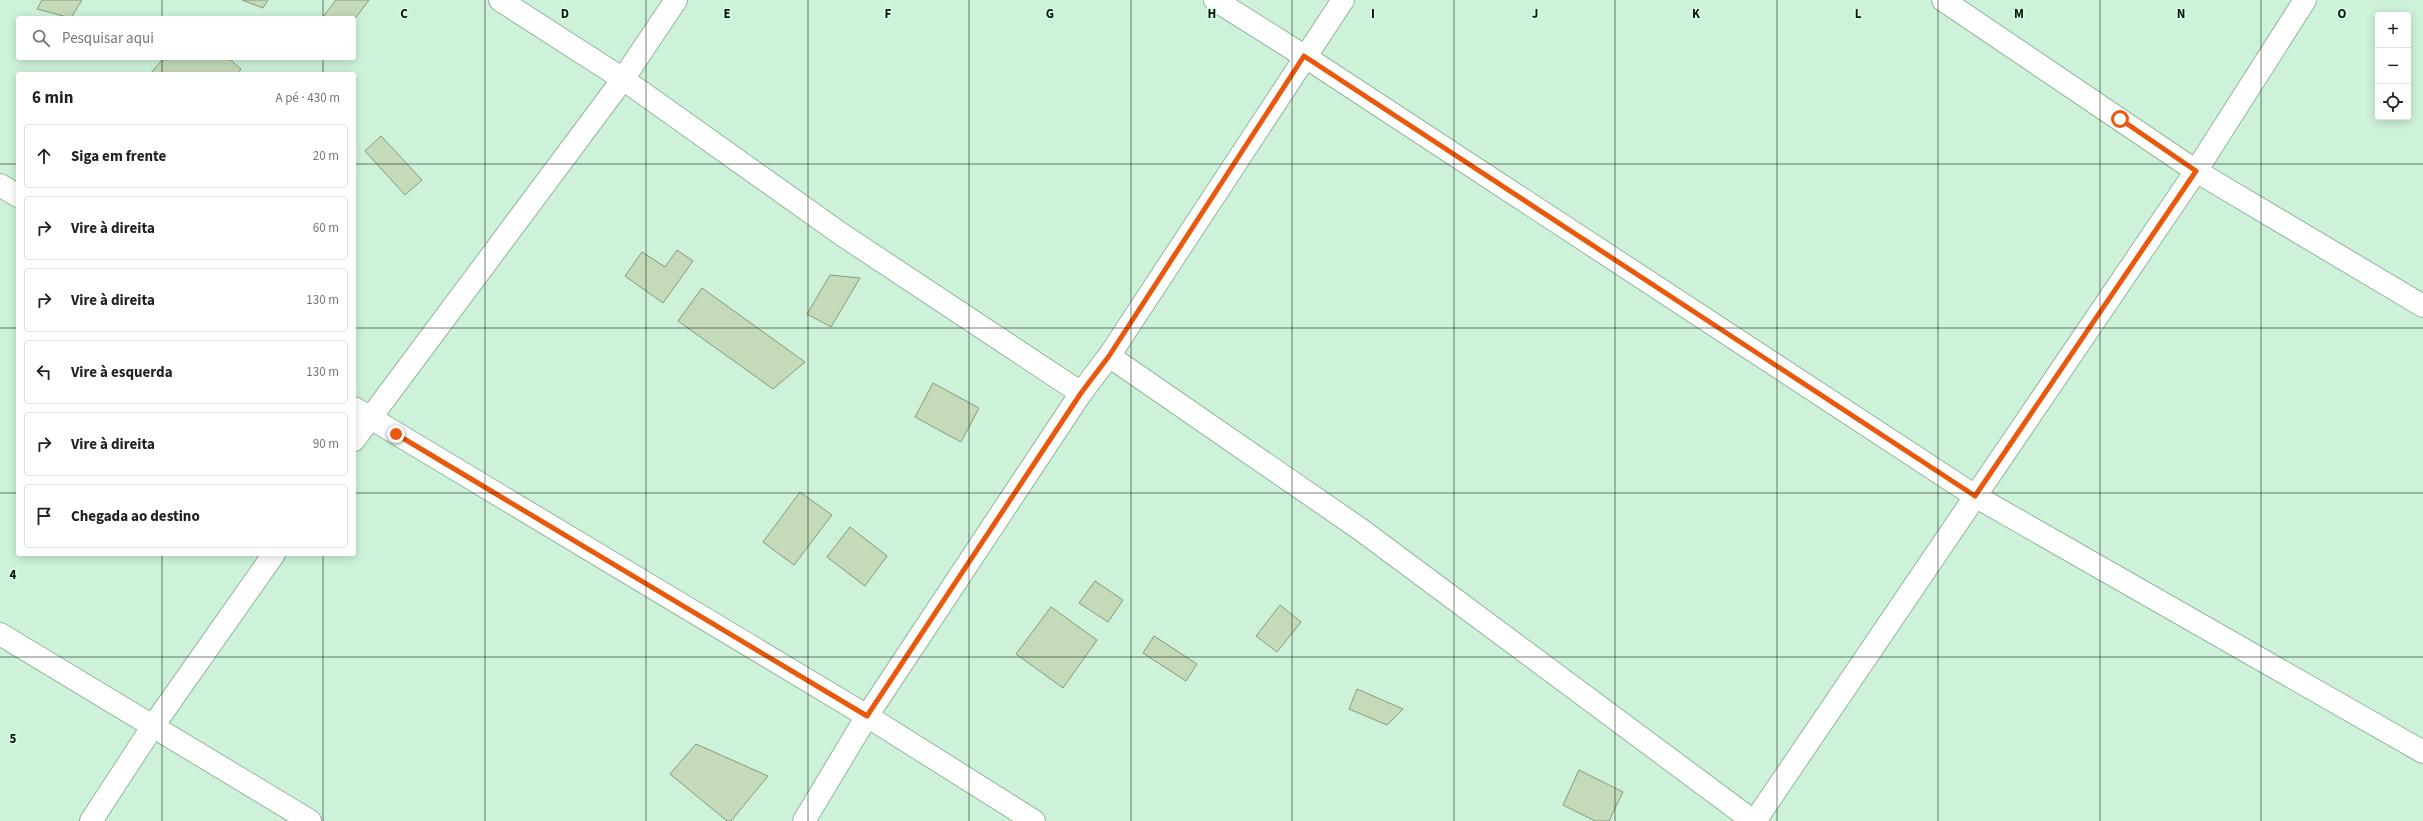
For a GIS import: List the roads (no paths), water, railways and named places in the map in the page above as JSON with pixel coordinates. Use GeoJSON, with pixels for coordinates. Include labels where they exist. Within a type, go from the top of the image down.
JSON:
{"type":"FeatureCollection","features":[{"type":"Feature","properties":{"kind":"street"},"geometry":{"type":"LineString","coordinates":[[500,0],[623,79],[841,234],[1081,393]]}},
{"type":"Feature","properties":{"kind":"street"},"geometry":{"type":"LineString","coordinates":[[356,433],[362,413],[623,79],[676,0]]}},
{"type":"Feature","properties":{"kind":"street"},"geometry":{"type":"LineString","coordinates":[[1215,0],[1304,56],[1975,496],[2423,752]]}},
{"type":"Feature","properties":{"kind":"street"},"geometry":{"type":"LineString","coordinates":[[804,821],[867,716],[1081,393],[1109,356],[1304,56],[1343,0]]}},
{"type":"Feature","properties":{"kind":"street"},"geometry":{"type":"LineString","coordinates":[[1943,0],[2196,171],[2423,306]]}},
{"type":"Feature","properties":{"kind":"street"},"geometry":{"type":"LineString","coordinates":[[1109,356],[1360,529],[1754,821],[2196,171],[2305,0]]}},
{"type":"Feature","properties":{"kind":"street"},"geometry":{"type":"LineString","coordinates":[[0,185],[16,195]]}},
{"type":"Feature","properties":{"kind":"street"},"geometry":{"type":"LineString","coordinates":[[362,413],[867,716],[1034,821]]}},
{"type":"Feature","properties":{"kind":"street"},"geometry":{"type":"LineString","coordinates":[[91,821],[154,726],[273,556]]}},
{"type":"Feature","properties":{"kind":"street"},"geometry":{"type":"LineString","coordinates":[[0,634],[310,821]]}}]}
